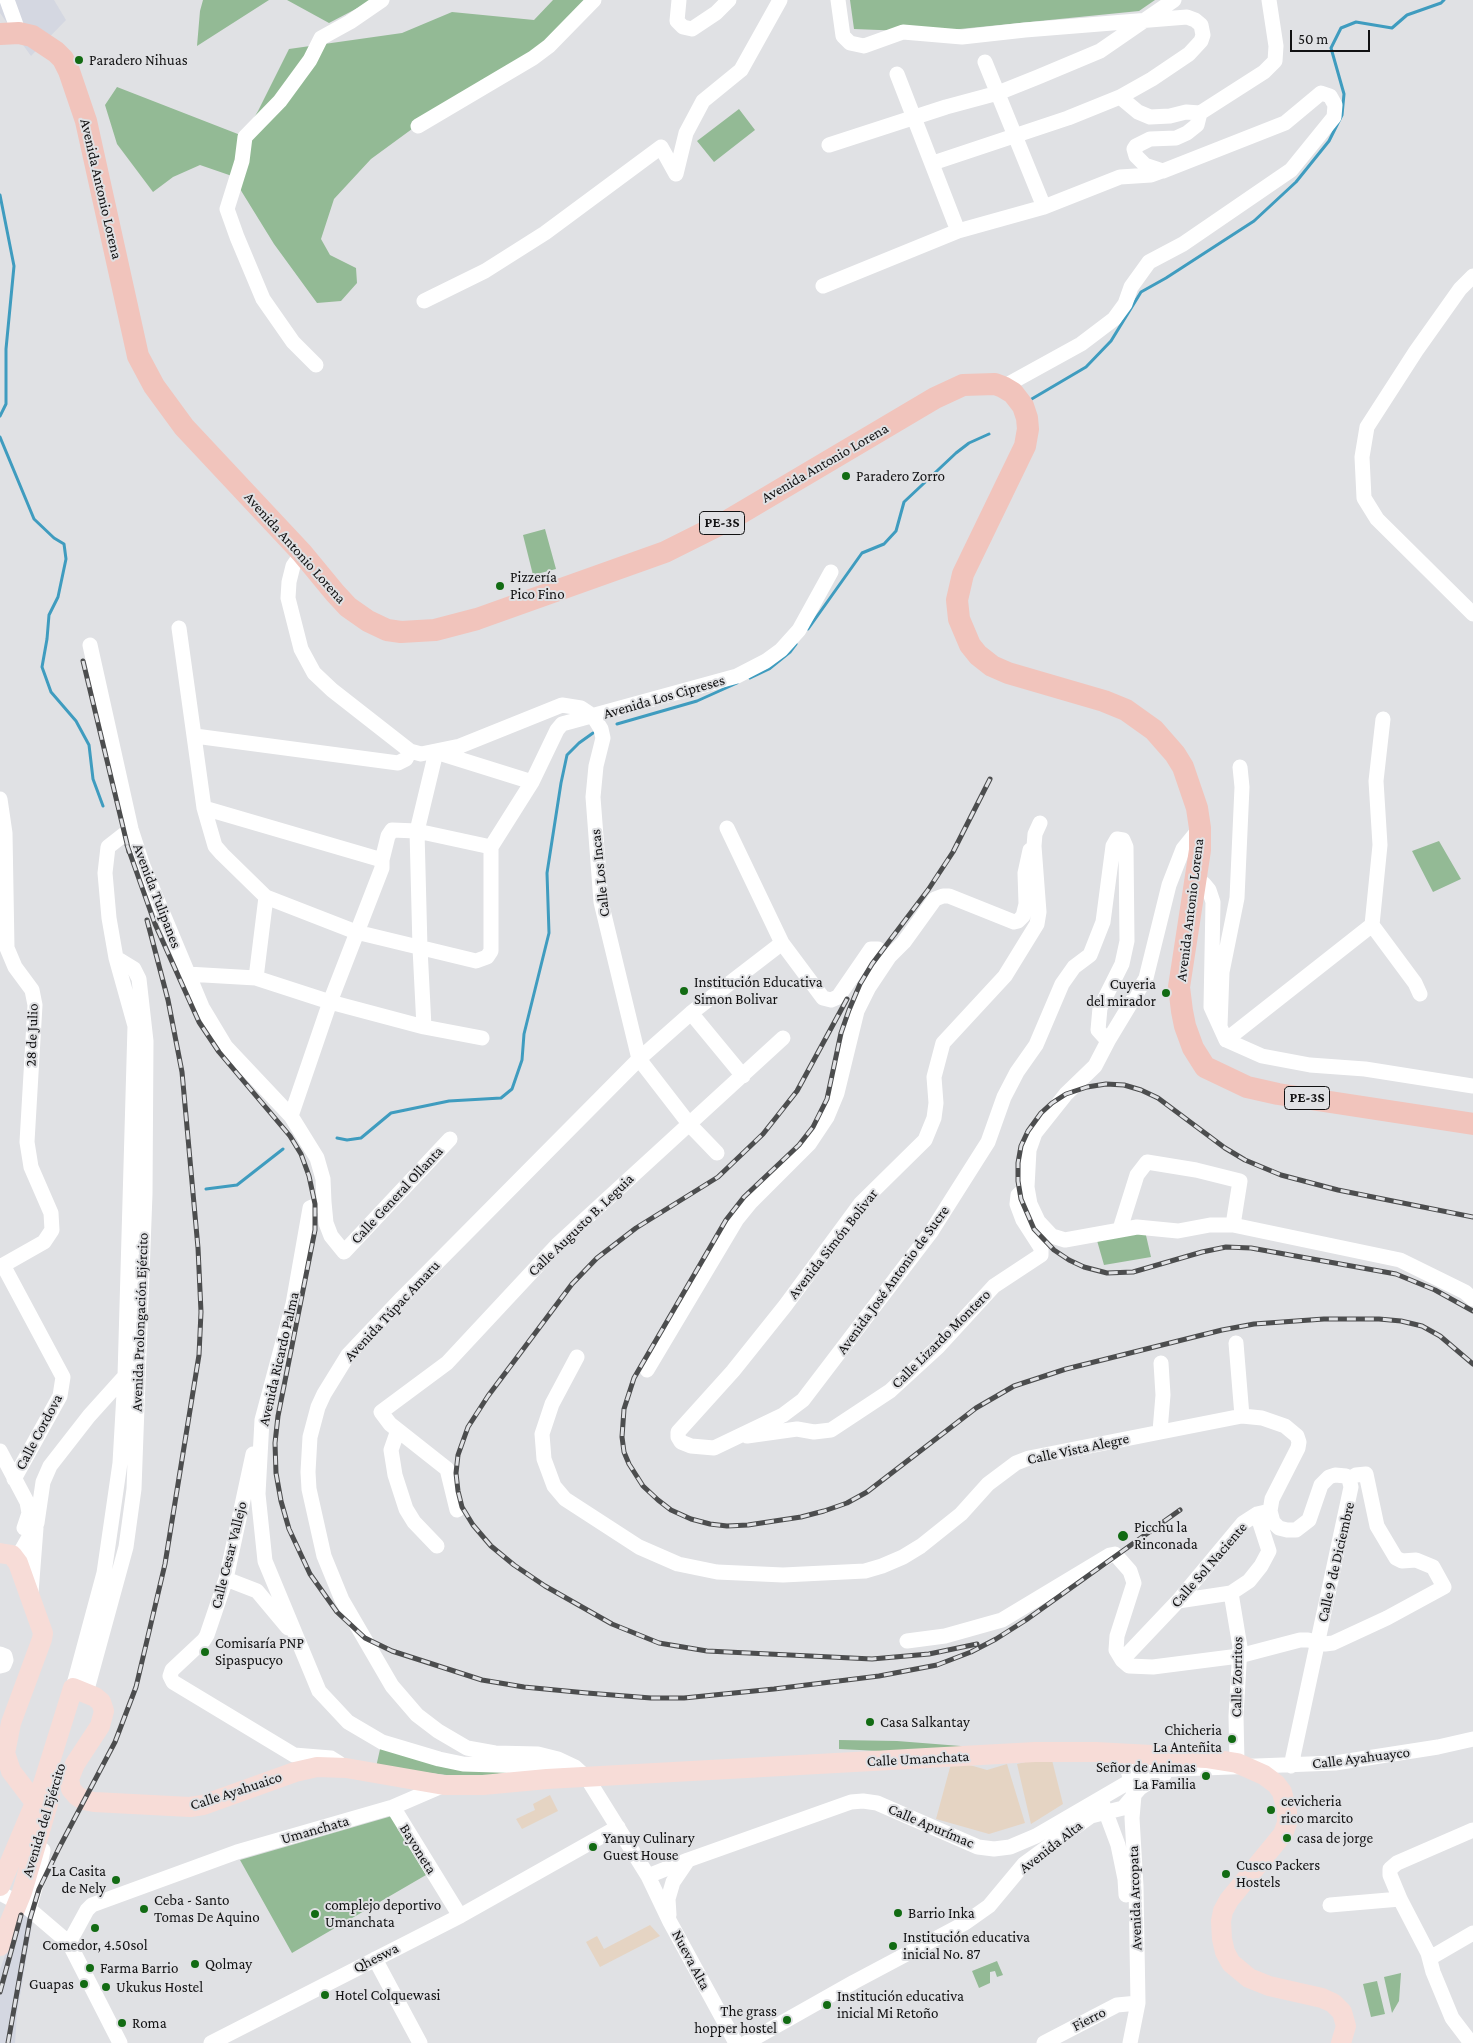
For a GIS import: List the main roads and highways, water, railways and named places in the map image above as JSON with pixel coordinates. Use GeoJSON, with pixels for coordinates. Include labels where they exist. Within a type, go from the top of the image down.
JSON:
{"type":"FeatureCollection","features":[{"type":"Feature","properties":{"kind":"highway","name":"Avenida Antonio Lorena"},"geometry":{"type":"LineString","coordinates":[[10,33],[32,36],[45,44],[62,59],[69,71],[86,121],[133,334],[144,369],[184,427],[302,552],[335,594],[348,607],[368,621],[387,630],[410,632],[435,630],[477,619],[665,552],[728,520],[935,398],[963,385],[980,383],[1004,387],[1023,406],[1028,429],[1025,446],[973,552],[959,588],[958,611],[964,636],[978,654],[998,669],[1104,701],[1126,710],[1146,723],[1165,741],[1183,767],[1194,799],[1200,828],[1200,850],[1180,986],[1182,1011],[1193,1048],[1205,1067],[1247,1087],[1278,1094],[1473,1124]]}},
{"type":"Feature","properties":{"kind":"main road"},"geometry":{"type":"LineString","coordinates":[[9,1556],[31,1599],[42,1633],[42,1639],[11,1723],[3,1752],[11,1771],[18,1781],[44,1797]]}},
{"type":"Feature","properties":{"kind":"main road","name":"Calle Ayahuaico"},"geometry":{"type":"LineString","coordinates":[[80,1690],[101,1702],[104,1711],[100,1726],[70,1774],[71,1788],[77,1796],[84,1800],[190,1807],[203,1805],[294,1772],[318,1767],[346,1768],[444,1785]]}},
{"type":"Feature","properties":{"kind":"main road","name":"Avenida del Ejército"},"geometry":{"type":"LineString","coordinates":[[0,1946],[22,1892],[44,1797],[80,1690]]}},
{"type":"Feature","properties":{"kind":"main road","name":"Calle Umanchata"},"geometry":{"type":"LineString","coordinates":[[581,1772],[1035,1752],[1122,1753],[1206,1758],[1243,1764],[1264,1774],[1276,1784],[1285,1802],[1287,1823],[1276,1845],[1229,1900],[1224,1911],[1222,1930],[1225,1952],[1231,1963],[1249,1978],[1269,1986],[1322,1998],[1333,2003],[1342,2012],[1346,2026],[1341,2043]]}},
{"type":"Feature","properties":{"kind":"main road","name":"Umanchata"},"geometry":{"type":"LineString","coordinates":[[444,1785],[483,1785],[546,1779],[581,1772]]}},
{"type":"Feature","properties":{"kind":"main road","name":"Avenida del Ejército"},"geometry":{"type":"LineString","coordinates":[[0,1886],[44,1797]]}},
{"type":"Feature","properties":{"kind":"waterway"},"geometry":{"type":"LineString","coordinates":[[1030,400],[1086,367],[1111,341],[1141,292],[1254,221],[1296,182],[1329,141],[1342,115],[1344,94],[1331,48],[1341,28],[1356,22],[1392,28],[1407,15],[1441,3],[1444,0]]}},
{"type":"Feature","properties":{"kind":"waterway"},"geometry":{"type":"LineString","coordinates":[[0,195],[14,266],[6,349],[6,404],[0,416]]}},
{"type":"Feature","properties":{"kind":"waterway"},"geometry":{"type":"LineString","coordinates":[[808,629],[862,553],[884,544],[896,531],[904,502],[956,453],[969,443],[989,434]]}},
{"type":"Feature","properties":{"kind":"waterway"},"geometry":{"type":"LineString","coordinates":[[0,437],[34,519],[54,538],[64,544],[66,559],[58,597],[49,615],[42,667],[51,692],[76,721],[89,745],[93,779],[103,806]]}},
{"type":"Feature","properties":{"kind":"waterway"},"geometry":{"type":"LineString","coordinates":[[750,678],[769,669],[790,652],[796,644]]}},
{"type":"Feature","properties":{"kind":"waterway"},"geometry":{"type":"LineString","coordinates":[[617,724],[697,701],[737,683]]}},
{"type":"Feature","properties":{"kind":"waterway"},"geometry":{"type":"LineString","coordinates":[[337,1138],[347,1140],[361,1138],[391,1113],[449,1101],[501,1098],[512,1089],[522,1060],[524,1034],[549,933],[547,873],[567,755],[593,733]]}},
{"type":"Feature","properties":{"kind":"waterway"},"geometry":{"type":"LineString","coordinates":[[206,1189],[237,1185],[283,1149]]}},
{"type":"Feature","properties":{"kind":"railway"},"geometry":{"type":"LineString","coordinates":[[83,661],[129,852]]}},
{"type":"Feature","properties":{"kind":"railway"},"geometry":{"type":"LineString","coordinates":[[990,779],[953,852],[928,890],[872,964],[860,984],[841,1033],[827,1099],[813,1127],[799,1145],[744,1197],[726,1220],[634,1378],[624,1409],[622,1437],[624,1452],[629,1464],[643,1486],[671,1510],[691,1519],[710,1524],[727,1526],[748,1525],[801,1517],[824,1511],[847,1503],[867,1492],[976,1408],[1014,1386],[1066,1369],[1222,1330],[1254,1324],[1324,1319],[1401,1321],[1422,1326],[1440,1336],[1473,1364]]}},
{"type":"Feature","properties":{"kind":"railway"},"geometry":{"type":"LineString","coordinates":[[127,845],[155,924],[199,1022],[219,1052],[290,1136],[301,1154],[309,1176],[315,1204],[315,1230],[278,1416],[275,1443],[276,1473],[289,1529],[310,1574],[337,1612],[365,1638],[392,1651],[482,1680],[524,1687],[651,1698],[684,1698],[879,1676],[937,1665],[971,1652],[996,1639],[1026,1620],[1180,1510]]}},
{"type":"Feature","properties":{"kind":"railway"},"geometry":{"type":"LineString","coordinates":[[8,2043],[30,1919],[39,1889],[115,1742],[136,1687],[165,1564],[199,1355],[201,1312],[198,1248],[182,1072],[168,1000],[147,920]]}},
{"type":"Feature","properties":{"kind":"railway"},"geometry":{"type":"LineString","coordinates":[[847,999],[797,1091],[763,1134],[718,1177],[636,1228],[597,1258],[572,1284],[488,1396],[468,1427],[458,1455],[456,1473],[458,1491],[462,1507],[473,1525],[491,1546],[514,1565],[545,1586],[612,1624],[659,1643],[707,1651],[872,1659],[929,1654],[977,1644]]}},
{"type":"Feature","properties":{"kind":"railway"},"geometry":{"type":"LineString","coordinates":[[1473,1217],[1338,1190],[1281,1175],[1245,1160],[1225,1148],[1158,1098],[1124,1085],[1106,1084],[1087,1087],[1066,1094],[1052,1103],[1041,1113],[1028,1131],[1021,1146],[1018,1163],[1021,1199],[1034,1229],[1054,1250],[1084,1267],[1107,1273],[1133,1272],[1226,1247],[1251,1248],[1396,1274],[1435,1290],[1473,1311]]}},
{"type":"Feature","properties":{"kind":"railway"},"geometry":{"type":"LineString","coordinates":[[0,1992],[21,1915]]}},
{"type":"Feature","properties":{"kind":"place","name":"Paradero Nihuas"},"geometry":{"type":"Point","coordinates":[79,60]}},
{"type":"Feature","properties":{"kind":"place","name":"Paradero Zorro"},"geometry":{"type":"Point","coordinates":[846,476]}},
{"type":"Feature","properties":{"kind":"place","name":"Pizzería Pico Fino"},"geometry":{"type":"Point","coordinates":[500,586]}},
{"type":"Feature","properties":{"kind":"place","name":"Institución Educativa Simon Bolivar"},"geometry":{"type":"Point","coordinates":[684,991]}},
{"type":"Feature","properties":{"kind":"place","name":"Cuyeria del mirador"},"geometry":{"type":"Point","coordinates":[1166,993]}},
{"type":"Feature","properties":{"kind":"place","name":"Picchu la Rinconada"},"geometry":{"type":"Point","coordinates":[1123,1536]}},
{"type":"Feature","properties":{"kind":"place","name":"Comisaría PNP Sipaspucyo"},"geometry":{"type":"Point","coordinates":[205,1652]}},
{"type":"Feature","properties":{"kind":"place","name":"Casa Salkantay"},"geometry":{"type":"Point","coordinates":[870,1722]}},
{"type":"Feature","properties":{"kind":"place","name":"Chicheria La Anteñita"},"geometry":{"type":"Point","coordinates":[1232,1739]}},
{"type":"Feature","properties":{"kind":"place","name":"Señor de Animas La Familia"},"geometry":{"type":"Point","coordinates":[1206,1776]}},
{"type":"Feature","properties":{"kind":"place","name":"cevicheria rico marcito"},"geometry":{"type":"Point","coordinates":[1271,1810]}},
{"type":"Feature","properties":{"kind":"place","name":"casa de jorge"},"geometry":{"type":"Point","coordinates":[1287,1838]}},
{"type":"Feature","properties":{"kind":"place","name":"Yanuy Culinary Guest House"},"geometry":{"type":"Point","coordinates":[593,1847]}},
{"type":"Feature","properties":{"kind":"place","name":"Cusco Packers Hostels"},"geometry":{"type":"Point","coordinates":[1226,1874]}},
{"type":"Feature","properties":{"kind":"place","name":"La Casita de Nely"},"geometry":{"type":"Point","coordinates":[116,1880]}},
{"type":"Feature","properties":{"kind":"place","name":"Ceba - Santo Tomas De Aquino"},"geometry":{"type":"Point","coordinates":[144,1909]}},
{"type":"Feature","properties":{"kind":"place","name":"Barrio Inka"},"geometry":{"type":"Point","coordinates":[898,1913]}},
{"type":"Feature","properties":{"kind":"place","name":"complejo deportivo Umanchata"},"geometry":{"type":"Point","coordinates":[315,1914]}},
{"type":"Feature","properties":{"kind":"place","name":"Comedor, 4.50sol"},"geometry":{"type":"Point","coordinates":[95,1928]}},
{"type":"Feature","properties":{"kind":"place","name":"Institución educativa inicial No. 87"},"geometry":{"type":"Point","coordinates":[893,1946]}},
{"type":"Feature","properties":{"kind":"place","name":"Qolmay"},"geometry":{"type":"Point","coordinates":[195,1964]}},
{"type":"Feature","properties":{"kind":"place","name":"Farma Barrio"},"geometry":{"type":"Point","coordinates":[90,1968]}},
{"type":"Feature","properties":{"kind":"place","name":"Guapas"},"geometry":{"type":"Point","coordinates":[84,1984]}},
{"type":"Feature","properties":{"kind":"place","name":"Ukukus Hostel"},"geometry":{"type":"Point","coordinates":[106,1987]}},
{"type":"Feature","properties":{"kind":"place","name":"Hotel Colquewasi"},"geometry":{"type":"Point","coordinates":[325,1995]}},
{"type":"Feature","properties":{"kind":"place","name":"Institución educativa inicial Mi Retoño"},"geometry":{"type":"Point","coordinates":[827,2005]}},
{"type":"Feature","properties":{"kind":"place","name":"The grass hopper hostel"},"geometry":{"type":"Point","coordinates":[787,2020]}},
{"type":"Feature","properties":{"kind":"place","name":"Roma"},"geometry":{"type":"Point","coordinates":[122,2023]}}]}
